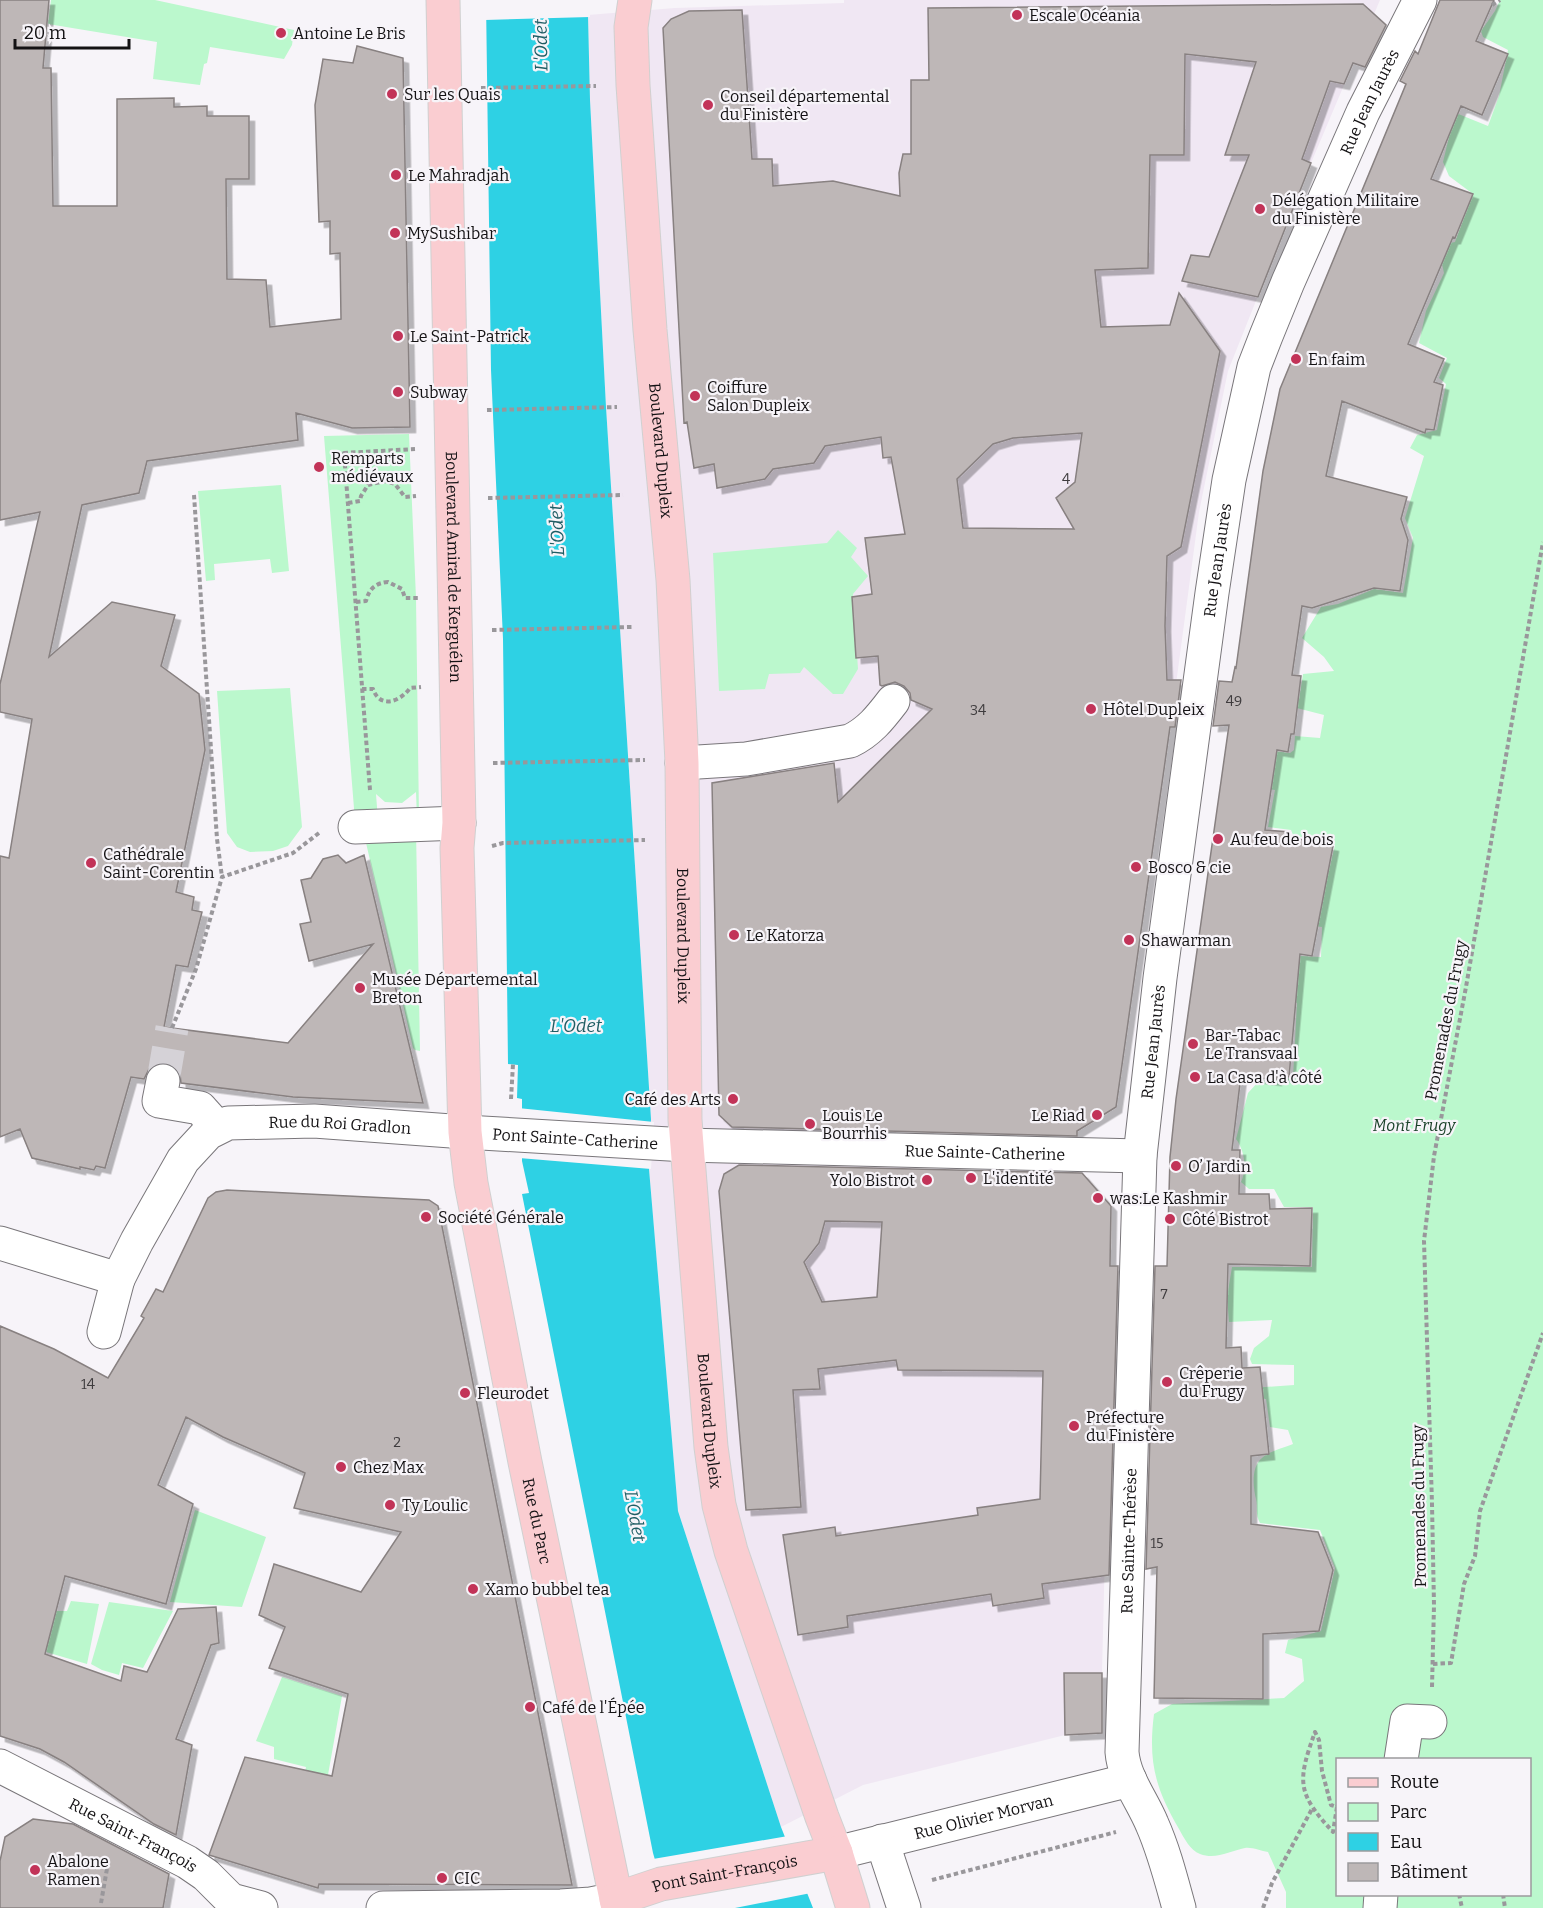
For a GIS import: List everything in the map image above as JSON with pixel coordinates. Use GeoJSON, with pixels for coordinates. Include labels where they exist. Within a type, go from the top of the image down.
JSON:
{"type":"FeatureCollection","features":[{"type":"Feature","properties":{"kind":"main road","name":"Boulevard Amiral de Kerguélen"},"geometry":{"type":"LineString","coordinates":[[443,0],[459,823],[457,848],[465,1132]]}},
{"type":"Feature","properties":{"kind":"main road","name":"Boulevard Dupleix"},"geometry":{"type":"LineString","coordinates":[[635,0],[631,27],[633,85],[650,330],[674,580],[682,763],[686,1145],[711,1447],[722,1520],[853,1908]]}},
{"type":"Feature","properties":{"kind":"main road","name":"Rue du Parc"},"geometry":{"type":"LineString","coordinates":[[465,1132],[471,1183],[525,1462],[617,1903]]}},
{"type":"Feature","properties":{"kind":"main road","name":"Pont Saint-François"},"geometry":{"type":"LineString","coordinates":[[617,1903],[661,1884],[836,1853]]}},
{"type":"Feature","properties":{"kind":"street"},"geometry":{"type":"LineString","coordinates":[[1395,0],[1402,33]]}},
{"type":"Feature","properties":{"kind":"street","name":"Rue Jean Jaurès"},"geometry":{"type":"LineString","coordinates":[[1140,1156],[1160,978],[1212,593],[1229,480],[1254,367],[1288,282],[1363,112],[1419,0]]}},
{"type":"Feature","properties":{"kind":"street"},"geometry":{"type":"LineString","coordinates":[[682,763],[746,759],[850,741],[864,735],[893,701]]}},
{"type":"Feature","properties":{"kind":"street"},"geometry":{"type":"LineString","coordinates":[[351,828],[459,823]]}},
{"type":"Feature","properties":{"kind":"street"},"geometry":{"type":"LineString","coordinates":[[104,1332],[118,1280],[141,1232],[183,1160],[201,1139],[217,1127],[200,1108],[159,1101],[163,1081]]}},
{"type":"Feature","properties":{"kind":"street","name":"Pont Sainte-Catherine"},"geometry":{"type":"LineString","coordinates":[[465,1132],[513,1120],[654,1143],[686,1145]]}},
{"type":"Feature","properties":{"kind":"street","name":"Rue du Roi Gradlon"},"geometry":{"type":"LineString","coordinates":[[217,1127],[228,1123],[314,1121],[465,1132]]}},
{"type":"Feature","properties":{"kind":"street","name":"Rue Sainte-Catherine"},"geometry":{"type":"LineString","coordinates":[[686,1145],[1140,1156]]}},
{"type":"Feature","properties":{"kind":"street","name":"Rue Sainte-Thérèse"},"geometry":{"type":"LineString","coordinates":[[1140,1156],[1122,1752],[1130,1780],[1152,1823],[1168,1866],[1179,1908]]}},
{"type":"Feature","properties":{"kind":"street"},"geometry":{"type":"LineString","coordinates":[[0,1243],[118,1280]]}},
{"type":"Feature","properties":{"kind":"street"},"geometry":{"type":"LineString","coordinates":[[1401,1758],[1407,1721],[1430,1722]]}},
{"type":"Feature","properties":{"kind":"street","name":"Rue Saint-François"},"geometry":{"type":"LineString","coordinates":[[0,1766],[187,1862],[241,1905]]}},
{"type":"Feature","properties":{"kind":"street","name":"Rue Olivier Morvan"},"geometry":{"type":"LineString","coordinates":[[836,1853],[1130,1780]]}},
{"type":"Feature","properties":{"kind":"street"},"geometry":{"type":"LineString","coordinates":[[882,1841],[904,1908]]}},
{"type":"Feature","properties":{"kind":"street"},"geometry":{"type":"LineString","coordinates":[[383,1908],[561,1906],[617,1903]]}},
{"type":"Feature","properties":{"kind":"path"},"geometry":{"type":"LineString","coordinates":[[1492,5],[1500,0]]}},
{"type":"Feature","properties":{"kind":"path"},"geometry":{"type":"LineString","coordinates":[[486,88],[591,86]]}},
{"type":"Feature","properties":{"kind":"path"},"geometry":{"type":"LineString","coordinates":[[490,410],[617,407]]}},
{"type":"Feature","properties":{"kind":"path"},"geometry":{"type":"LineString","coordinates":[[222,877],[293,853],[351,828],[362,689],[344,453],[422,449]]}},
{"type":"Feature","properties":{"kind":"path"},"geometry":{"type":"LineString","coordinates":[[348,503],[360,501],[368,485],[379,482],[395,484],[405,497],[424,496]]}},
{"type":"Feature","properties":{"kind":"path"},"geometry":{"type":"LineString","coordinates":[[172,1028],[196,969],[222,877],[216,827],[194,495]]}},
{"type":"Feature","properties":{"kind":"path"},"geometry":{"type":"LineString","coordinates":[[493,497],[623,495]]}},
{"type":"Feature","properties":{"kind":"path","name":"Promenades du Frugy"},"geometry":{"type":"LineString","coordinates":[[1430,1722],[1433,1664],[1432,1504],[1424,1288],[1425,1230],[1434,1156],[1466,987],[1543,542]]}},
{"type":"Feature","properties":{"kind":"path"},"geometry":{"type":"LineString","coordinates":[[356,602],[366,601],[375,585],[388,582],[402,589],[405,598],[425,597]]}},
{"type":"Feature","properties":{"kind":"path"},"geometry":{"type":"LineString","coordinates":[[500,629],[632,627]]}},
{"type":"Feature","properties":{"kind":"path"},"geometry":{"type":"LineString","coordinates":[[362,689],[373,689],[380,698],[390,702],[405,696],[410,688],[428,686]]}},
{"type":"Feature","properties":{"kind":"path"},"geometry":{"type":"LineString","coordinates":[[502,762],[650,760]]}},
{"type":"Feature","properties":{"kind":"path"},"geometry":{"type":"LineString","coordinates":[[503,843],[645,840]]}},
{"type":"Feature","properties":{"kind":"path"},"geometry":{"type":"LineString","coordinates":[[513,1064],[513,1120]]}},
{"type":"Feature","properties":{"kind":"path"},"geometry":{"type":"LineString","coordinates":[[1433,1664],[1451,1663],[1464,1584],[1475,1556],[1480,1511],[1543,1332]]}},
{"type":"Feature","properties":{"kind":"path"},"geometry":{"type":"LineString","coordinates":[[1336,1806],[1331,1805],[1322,1771],[1319,1740],[1315,1732],[1303,1768],[1306,1796],[1312,1809],[1333,1832],[1336,1812]]}},
{"type":"Feature","properties":{"kind":"path"},"geometry":{"type":"LineString","coordinates":[[1263,1908],[1272,1883],[1312,1809]]}},
{"type":"Feature","properties":{"kind":"path"},"geometry":{"type":"LineString","coordinates":[[925,1882],[1152,1823]]}},
{"type":"Feature","properties":{"kind":"shaded area"},"geometry":{"type":"Polygon","coordinates":[[[844,0],[1380,0],[1311,163],[1228,371],[1199,512],[1168,744],[877,1127],[907,1170],[897,1281],[1112,1266],[1102,1733],[1065,1735],[863,1785],[781,1827],[678,1511],[649,1169],[651,1119],[606,407],[590,100],[588,15],[675,8],[844,3],[844,0]]]}},
{"type":"Feature","properties":{"kind":"green space"},"geometry":{"type":"Polygon","coordinates":[[[51,0],[155,0],[294,30],[292,45],[284,59],[210,47],[200,85],[153,79],[157,42],[48,24],[51,0]]]}},
{"type":"Feature","properties":{"kind":"green space","name":"Mont Frugy"},"geometry":{"type":"Polygon","coordinates":[[[1500,0],[1543,0],[1543,1908],[1286,1908],[1286,1892],[1268,1852],[1245,1848],[1217,1856],[1206,1856],[1193,1850],[1171,1814],[1159,1787],[1153,1760],[1152,1731],[1154,1714],[1172,1704],[1284,1698],[1304,1681],[1302,1659],[1285,1653],[1288,1640],[1321,1631],[1335,1568],[1320,1530],[1260,1523],[1258,1520],[1254,1472],[1258,1462],[1265,1456],[1293,1444],[1288,1430],[1270,1427],[1266,1399],[1249,1400],[1251,1388],[1294,1385],[1294,1365],[1252,1364],[1250,1359],[1254,1348],[1269,1336],[1272,1320],[1229,1322],[1227,1297],[1232,1267],[1312,1267],[1313,1207],[1284,1207],[1274,1189],[1249,1189],[1241,1182],[1244,1160],[1236,1139],[1248,1093],[1259,1081],[1293,1078],[1297,1003],[1253,1000],[1279,955],[1321,957],[1322,927],[1280,922],[1279,864],[1328,874],[1335,845],[1293,835],[1291,830],[1268,827],[1275,790],[1268,789],[1273,751],[1290,753],[1294,750],[1295,736],[1320,738],[1324,715],[1289,706],[1290,702],[1299,700],[1303,674],[1334,671],[1324,657],[1302,638],[1321,607],[1338,604],[1374,589],[1403,593],[1413,538],[1405,518],[1424,456],[1410,448],[1417,435],[1437,430],[1446,384],[1439,378],[1447,358],[1419,343],[1426,311],[1444,273],[1441,259],[1445,244],[1455,242],[1473,194],[1449,176],[1443,162],[1449,137],[1442,124],[1446,109],[1488,126],[1499,96],[1508,50],[1483,37],[1481,31],[1500,0]]]}},
{"type":"Feature","properties":{"kind":"green space"},"geometry":{"type":"Polygon","coordinates":[[[409,434],[416,598],[419,818],[416,830],[420,1051],[413,1048],[364,834],[356,833],[324,436],[409,434]],[[416,792],[402,803],[385,802],[376,794],[378,820],[417,818],[416,792]]]}},
{"type":"Feature","properties":{"kind":"green space"},"geometry":{"type":"Polygon","coordinates":[[[281,485],[289,571],[272,573],[270,559],[214,564],[215,580],[206,581],[198,491],[281,485]]]}},
{"type":"Feature","properties":{"kind":"green space"},"geometry":{"type":"Polygon","coordinates":[[[838,530],[857,548],[851,557],[868,576],[853,594],[858,669],[843,694],[833,694],[804,667],[800,673],[769,674],[765,689],[719,691],[713,553],[827,543],[838,530]]]}},
{"type":"Feature","properties":{"kind":"green space"},"geometry":{"type":"Polygon","coordinates":[[[290,688],[302,827],[288,846],[273,851],[250,852],[237,847],[227,833],[217,691],[290,688]]]}},
{"type":"Feature","properties":{"kind":"green space"},"geometry":{"type":"Polygon","coordinates":[[[195,1510],[266,1537],[242,1607],[170,1602],[195,1510]]]}},
{"type":"Feature","properties":{"kind":"green space"},"geometry":{"type":"Polygon","coordinates":[[[71,1601],[99,1604],[87,1664],[46,1652],[53,1611],[67,1611],[71,1601]]]}},
{"type":"Feature","properties":{"kind":"green space"},"geometry":{"type":"Polygon","coordinates":[[[109,1602],[173,1611],[143,1668],[122,1663],[119,1675],[91,1664],[109,1602]]]}},
{"type":"Feature","properties":{"kind":"green space"},"geometry":{"type":"Polygon","coordinates":[[[282,1677],[342,1696],[323,1803],[300,1800],[306,1767],[274,1759],[274,1747],[256,1741],[282,1677]]]}},
{"type":"Feature","properties":{"kind":"water","name":"L'Odet"},"geometry":{"type":"Polygon","coordinates":[[[486,0],[588,15],[590,100],[606,407],[651,1119],[649,1169],[678,1511],[781,1827],[813,1908],[669,1908],[653,1853],[522,1194],[529,1193],[522,1161],[522,1099],[517,1098],[518,1065],[508,1064],[503,639],[491,370],[486,0]]]}},
{"type":"Feature","properties":{"kind":"pier"},"geometry":{"type":"Polygon","coordinates":[[[485,0],[590,0],[590,17],[485,20],[485,0]]]}},
{"type":"Feature","properties":{"kind":"pier"},"geometry":{"type":"Polygon","coordinates":[[[518,1108],[654,1122],[651,1169],[519,1158],[518,1108]]]}},
{"type":"Feature","properties":{"kind":"pier"},"geometry":{"type":"Polygon","coordinates":[[[788,1836],[811,1893],[735,1908],[666,1908],[653,1859],[788,1836]]]}},
{"type":"Feature","properties":{"kind":"building"},"geometry":{"type":"Polygon","coordinates":[[[0,0],[49,0],[43,68],[51,68],[53,206],[117,206],[117,99],[174,98],[174,107],[207,106],[207,116],[249,116],[249,179],[226,179],[227,279],[266,280],[270,327],[341,319],[340,253],[330,254],[330,221],[319,222],[315,105],[323,59],[353,63],[357,46],[403,58],[410,427],[352,428],[296,413],[298,440],[147,461],[139,493],[82,505],[49,657],[112,602],[175,615],[161,666],[199,694],[205,750],[176,892],[194,897],[192,910],[202,912],[188,967],[176,965],[164,1027],[288,1043],[373,944],[309,961],[300,924],[311,922],[301,880],[311,878],[323,859],[338,855],[346,863],[364,855],[423,1103],[293,1097],[181,1083],[180,1074],[175,1067],[166,1063],[158,1063],[149,1069],[144,1079],[131,1077],[105,1168],[96,1166],[94,1170],[80,1167],[80,1169],[32,1158],[20,1129],[0,1137],[0,856],[9,858],[32,719],[0,712],[0,684],[40,512],[0,520],[0,0]]]}},
{"type":"Feature","properties":{"kind":"building"},"geometry":{"type":"Polygon","coordinates":[[[1440,0],[1494,0],[1476,41],[1508,54],[1482,115],[1461,106],[1431,179],[1473,194],[1408,344],[1444,359],[1434,382],[1443,385],[1434,430],[1426,429],[1425,433],[1342,401],[1326,476],[1407,497],[1401,519],[1408,540],[1400,591],[1374,588],[1312,608],[1302,606],[1292,675],[1301,676],[1294,734],[1291,734],[1288,752],[1277,750],[1265,830],[1290,832],[1289,837],[1333,846],[1312,956],[1300,954],[1289,1077],[1277,1076],[1276,1080],[1241,1075],[1232,1150],[1240,1150],[1239,1194],[1269,1194],[1270,1209],[1312,1208],[1310,1266],[1228,1264],[1226,1348],[1241,1347],[1242,1368],[1260,1367],[1269,1454],[1251,1456],[1251,1524],[1318,1532],[1333,1570],[1319,1631],[1263,1634],[1263,1699],[1154,1698],[1157,1567],[1146,1569],[1155,1266],[1167,1266],[1170,1157],[1176,1099],[1229,725],[1213,726],[1219,681],[1232,682],[1236,668],[1263,471],[1280,389],[1406,84],[1400,81],[1415,51],[1418,54],[1440,0]]]}},
{"type":"Feature","properties":{"kind":"building"},"geometry":{"type":"Polygon","coordinates":[[[1363,4],[1386,25],[1365,67],[1353,63],[1344,84],[1330,81],[1302,159],[1311,163],[1258,297],[1182,281],[1191,255],[1209,257],[1249,155],[1225,155],[1256,62],[1185,54],[1184,155],[1150,155],[1148,268],[1095,270],[1101,327],[1170,325],[1179,293],[1220,351],[1181,547],[1167,556],[1165,626],[1167,680],[1181,680],[1175,727],[1170,727],[1116,1107],[1077,1131],[1077,1136],[732,1127],[719,1115],[712,783],[834,763],[838,802],[932,709],[911,700],[910,693],[904,686],[895,682],[880,685],[878,656],[856,658],[852,597],[872,594],[865,538],[905,534],[891,457],[883,458],[881,437],[825,446],[814,463],[773,469],[765,479],[717,488],[714,464],[694,468],[687,422],[684,423],[663,28],[671,19],[689,11],[742,10],[752,159],[772,159],[773,186],[833,181],[900,196],[899,173],[903,154],[911,154],[911,80],[929,80],[928,8],[1363,4]],[[1082,433],[1013,438],[993,444],[957,479],[963,528],[1074,529],[1056,498],[1075,482],[1082,433]]]}},
{"type":"Feature","properties":{"kind":"building","name":"Préfecture du Finistère"},"geometry":{"type":"Polygon","coordinates":[[[739,1165],[1082,1173],[1111,1206],[1110,1266],[1118,1266],[1109,1575],[1042,1584],[1044,1598],[993,1606],[991,1594],[847,1616],[848,1627],[798,1635],[783,1535],[835,1527],[836,1536],[978,1515],[977,1508],[1040,1499],[1043,1371],[898,1370],[896,1360],[818,1369],[820,1389],[793,1390],[801,1507],[746,1510],[719,1191],[724,1174],[739,1165]],[[825,1221],[819,1243],[804,1262],[822,1302],[877,1297],[882,1222],[825,1221]]]}},
{"type":"Feature","properties":{"kind":"building"},"geometry":{"type":"Polygon","coordinates":[[[227,1190],[429,1200],[438,1206],[572,1885],[319,1884],[318,1888],[209,1855],[245,1757],[332,1776],[348,1694],[269,1668],[285,1627],[259,1615],[274,1564],[361,1592],[401,1532],[294,1508],[305,1473],[223,1437],[186,1417],[158,1485],[193,1504],[166,1604],[65,1576],[45,1654],[121,1681],[124,1666],[147,1672],[178,1609],[216,1607],[219,1643],[211,1645],[176,1739],[192,1745],[176,1835],[154,1824],[64,1762],[40,1749],[0,1736],[0,1326],[54,1349],[108,1378],[144,1318],[141,1316],[156,1289],[163,1292],[208,1198],[216,1192],[227,1190]]]}},
{"type":"Feature","properties":{"kind":"building"},"geometry":{"type":"Polygon","coordinates":[[[1064,1673],[1102,1673],[1102,1733],[1065,1735],[1064,1673]]]}},
{"type":"Feature","properties":{"kind":"building"},"geometry":{"type":"Polygon","coordinates":[[[33,1819],[73,1824],[169,1874],[163,1908],[0,1908],[0,1861],[5,1837],[33,1819]]]}},
{"type":"Feature","properties":{"kind":"tunnel"},"geometry":{"type":"LineString","coordinates":[[163,1081],[172,1028]]}},
{"type":"Feature","properties":{"kind":"place","name":"Escale Océania"},"geometry":{"type":"Point","coordinates":[1017,15]}},
{"type":"Feature","properties":{"kind":"place","name":"Antoine Le Bris"},"geometry":{"type":"Point","coordinates":[281,33]}},
{"type":"Feature","properties":{"kind":"place","name":"Sur les Quais"},"geometry":{"type":"Point","coordinates":[392,94]}},
{"type":"Feature","properties":{"kind":"place","name":"Conseil départemental du Finistère"},"geometry":{"type":"Point","coordinates":[708,105]}},
{"type":"Feature","properties":{"kind":"place","name":"Le Mahradjah"},"geometry":{"type":"Point","coordinates":[396,175]}},
{"type":"Feature","properties":{"kind":"place","name":"Délégation Militaire du Finistère"},"geometry":{"type":"Point","coordinates":[1260,209]}},
{"type":"Feature","properties":{"kind":"place","name":"MySushibar"},"geometry":{"type":"Point","coordinates":[395,233]}},
{"type":"Feature","properties":{"kind":"place","name":"Le Saint-Patrick"},"geometry":{"type":"Point","coordinates":[398,336]}},
{"type":"Feature","properties":{"kind":"place","name":"En faim"},"geometry":{"type":"Point","coordinates":[1296,359]}},
{"type":"Feature","properties":{"kind":"place","name":"Subway"},"geometry":{"type":"Point","coordinates":[398,392]}},
{"type":"Feature","properties":{"kind":"place","name":"Coiffure Salon Dupleix"},"geometry":{"type":"Point","coordinates":[695,396]}},
{"type":"Feature","properties":{"kind":"place","name":"Remparts médiévaux"},"geometry":{"type":"Point","coordinates":[319,467]}},
{"type":"Feature","properties":{"kind":"place","name":"Hôtel Dupleix"},"geometry":{"type":"Point","coordinates":[1091,709]}},
{"type":"Feature","properties":{"kind":"place","name":"Au feu de bois"},"geometry":{"type":"Point","coordinates":[1218,839]}},
{"type":"Feature","properties":{"kind":"place","name":"Cathédrale Saint-Corentin"},"geometry":{"type":"Point","coordinates":[91,863]}},
{"type":"Feature","properties":{"kind":"place","name":"Bosco & cie"},"geometry":{"type":"Point","coordinates":[1136,867]}},
{"type":"Feature","properties":{"kind":"place","name":"Le Katorza"},"geometry":{"type":"Point","coordinates":[734,935]}},
{"type":"Feature","properties":{"kind":"place","name":"Shawarman"},"geometry":{"type":"Point","coordinates":[1129,940]}},
{"type":"Feature","properties":{"kind":"place","name":"Musée Départemental Breton"},"geometry":{"type":"Point","coordinates":[360,988]}},
{"type":"Feature","properties":{"kind":"place","name":"Bar-Tabac Le Transvaal"},"geometry":{"type":"Point","coordinates":[1193,1044]}},
{"type":"Feature","properties":{"kind":"place","name":"La Casa d'à côté"},"geometry":{"type":"Point","coordinates":[1195,1077]}},
{"type":"Feature","properties":{"kind":"place","name":"Café des Arts"},"geometry":{"type":"Point","coordinates":[733,1099]}},
{"type":"Feature","properties":{"kind":"place","name":"Le Riad"},"geometry":{"type":"Point","coordinates":[1097,1115]}},
{"type":"Feature","properties":{"kind":"place","name":"Louis Le Bourrhis"},"geometry":{"type":"Point","coordinates":[810,1124]}},
{"type":"Feature","properties":{"kind":"place","name":"O’ Jardin"},"geometry":{"type":"Point","coordinates":[1176,1166]}},
{"type":"Feature","properties":{"kind":"place","name":"L'identité"},"geometry":{"type":"Point","coordinates":[971,1178]}},
{"type":"Feature","properties":{"kind":"place","name":"Yolo Bistrot"},"geometry":{"type":"Point","coordinates":[927,1180]}},
{"type":"Feature","properties":{"kind":"place","name":"was:Le Kashmir"},"geometry":{"type":"Point","coordinates":[1098,1198]}},
{"type":"Feature","properties":{"kind":"place","name":"Société Générale"},"geometry":{"type":"Point","coordinates":[426,1217]}},
{"type":"Feature","properties":{"kind":"place","name":"Côté Bistrot"},"geometry":{"type":"Point","coordinates":[1170,1219]}},
{"type":"Feature","properties":{"kind":"place","name":"Crêperie du Frugy"},"geometry":{"type":"Point","coordinates":[1167,1382]}},
{"type":"Feature","properties":{"kind":"place","name":"Fleurodet"},"geometry":{"type":"Point","coordinates":[465,1393]}},
{"type":"Feature","properties":{"kind":"place","name":"Préfecture du Finistère"},"geometry":{"type":"Point","coordinates":[1074,1426]}},
{"type":"Feature","properties":{"kind":"place","name":"Chez Max"},"geometry":{"type":"Point","coordinates":[341,1467]}},
{"type":"Feature","properties":{"kind":"place","name":"Ty Loulic"},"geometry":{"type":"Point","coordinates":[390,1505]}},
{"type":"Feature","properties":{"kind":"place","name":"Xamo bubbel tea"},"geometry":{"type":"Point","coordinates":[473,1589]}},
{"type":"Feature","properties":{"kind":"place","name":"Café de l'Épée"},"geometry":{"type":"Point","coordinates":[530,1707]}},
{"type":"Feature","properties":{"kind":"place","name":"Abalone Ramen"},"geometry":{"type":"Point","coordinates":[35,1870]}},
{"type":"Feature","properties":{"kind":"place","name":"CIC"},"geometry":{"type":"Point","coordinates":[442,1878]}}]}
